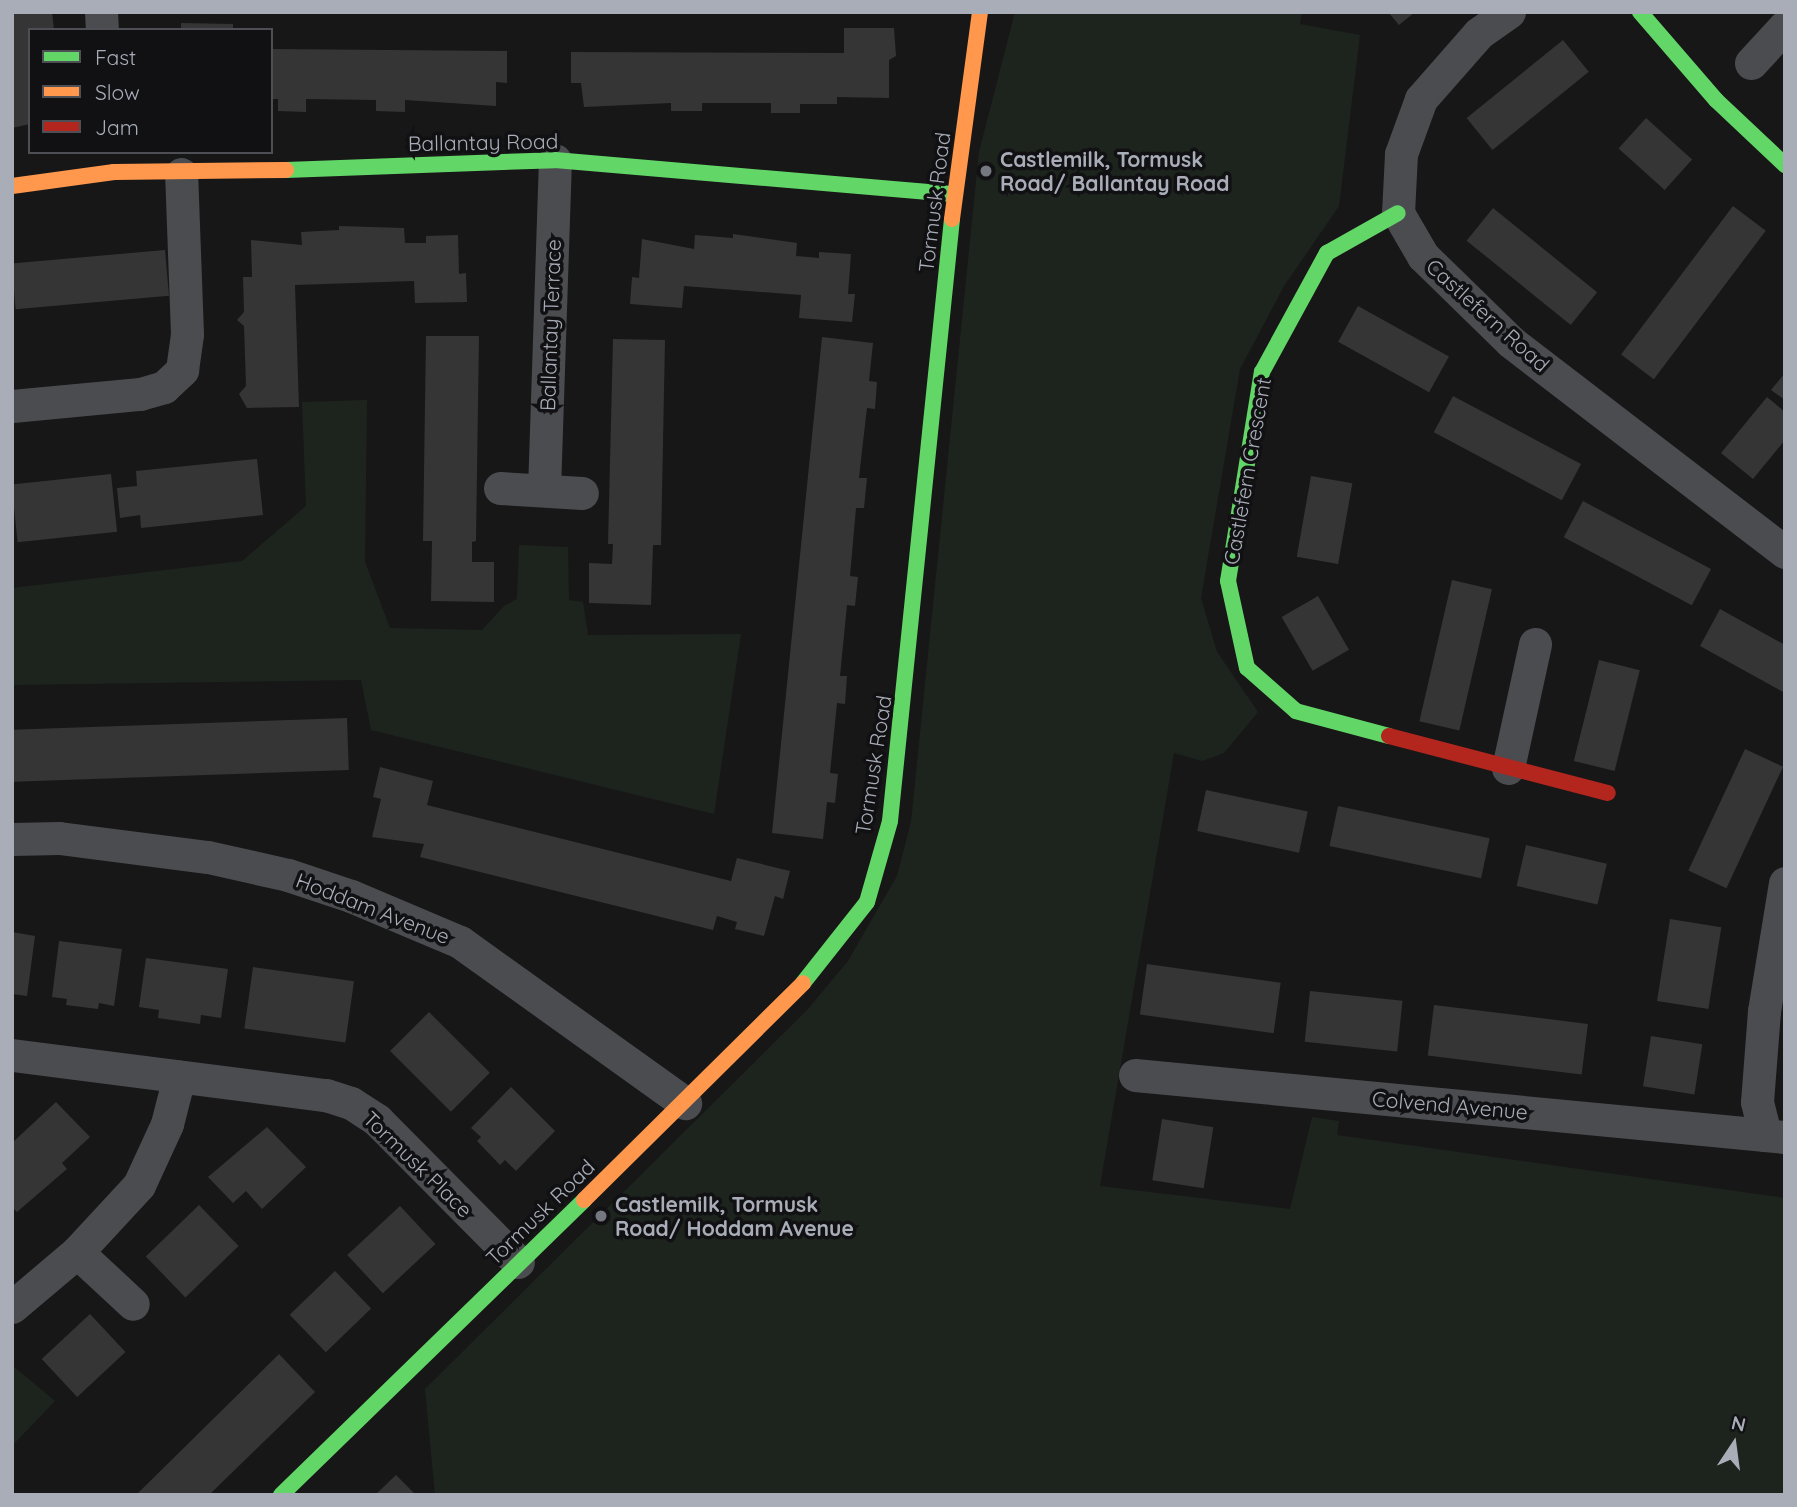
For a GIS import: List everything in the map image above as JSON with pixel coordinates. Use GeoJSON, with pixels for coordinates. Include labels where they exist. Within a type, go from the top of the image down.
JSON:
{"type":"FeatureCollection","features":[{"type":"Feature","properties":{"kind":"street","name":"Tormusk Road"},"geometry":{"type":"LineString","coordinates":[[281,1495],[789,1000],[867,902],[890,821],[899,754],[955,194],[980,12]]}},
{"type":"Feature","properties":{"kind":"street"},"geometry":{"type":"LineString","coordinates":[[1398,213],[1401,154],[1421,99],[1479,33],[1509,12]]}},
{"type":"Feature","properties":{"kind":"street"},"geometry":{"type":"LineString","coordinates":[[1640,12],[1716,100],[1785,165]]}},
{"type":"Feature","properties":{"kind":"street"},"geometry":{"type":"LineString","coordinates":[[1751,63],[1785,26]]}},
{"type":"Feature","properties":{"kind":"street","name":"Ballantay Road"},"geometry":{"type":"LineString","coordinates":[[12,186],[113,162],[181,174],[555,160],[955,194]]}},
{"type":"Feature","properties":{"kind":"street","name":"Ballantay Terrace"},"geometry":{"type":"LineString","coordinates":[[544,490],[555,160]]}},
{"type":"Feature","properties":{"kind":"street"},"geometry":{"type":"LineString","coordinates":[[12,406],[140,394],[164,387],[182,370],[187,334],[181,174]]}},
{"type":"Feature","properties":{"kind":"street","name":"Castlefern Road"},"geometry":{"type":"LineString","coordinates":[[1398,213],[1423,256],[1511,342],[1785,552]]}},
{"type":"Feature","properties":{"kind":"street","name":"Castlefern Crescent"},"geometry":{"type":"LineString","coordinates":[[1398,213],[1326,253],[1262,372],[1228,581],[1247,667],[1296,711],[1608,793]]}},
{"type":"Feature","properties":{"kind":"street"},"geometry":{"type":"LineString","coordinates":[[500,488],[582,493]]}},
{"type":"Feature","properties":{"kind":"street"},"geometry":{"type":"LineString","coordinates":[[1508,768],[1535,644]]}},
{"type":"Feature","properties":{"kind":"street","name":"Hoddam Avenue"},"geometry":{"type":"LineString","coordinates":[[12,839],[59,838],[208,857],[288,875],[351,896],[460,942],[685,1103]]}},
{"type":"Feature","properties":{"kind":"street"},"geometry":{"type":"LineString","coordinates":[[1775,1136],[1758,1102],[1764,1011],[1785,883]]}},
{"type":"Feature","properties":{"kind":"street","name":"Tormusk Place"},"geometry":{"type":"LineString","coordinates":[[12,1055],[326,1096],[351,1103],[377,1120],[518,1262]]}},
{"type":"Feature","properties":{"kind":"street","name":"Colvend Avenue"},"geometry":{"type":"LineString","coordinates":[[1135,1075],[1775,1136]]}},
{"type":"Feature","properties":{"kind":"street"},"geometry":{"type":"LineString","coordinates":[[12,1307],[77,1252],[139,1185],[167,1124],[178,1077]]}},
{"type":"Feature","properties":{"kind":"street"},"geometry":{"type":"LineString","coordinates":[[77,1252],[133,1304]]}},
{"type":"Feature","properties":{"kind":"shaded area"},"geometry":{"type":"Polygon","coordinates":[[[1015,12],[1302,12],[1300,24],[1360,35],[1339,206],[1284,286],[1240,369],[1201,598],[1217,652],[1258,712],[1224,753],[1202,761],[1174,753],[1100,1186],[1290,1209],[1312,1117],[1339,1121],[1337,1135],[1785,1198],[1785,1495],[435,1495],[425,1389],[808,1009],[848,961],[897,876],[911,822],[979,152],[1015,12]]]}},
{"type":"Feature","properties":{"kind":"shaded area"},"geometry":{"type":"Polygon","coordinates":[[[367,400],[365,562],[390,628],[482,630],[504,606],[517,599],[519,545],[568,547],[569,600],[583,602],[588,635],[741,634],[714,814],[371,730],[361,680],[12,685],[12,588],[242,561],[306,506],[302,402],[367,400]]]}},
{"type":"Feature","properties":{"kind":"shaded area"},"geometry":{"type":"Polygon","coordinates":[[[12,1365],[55,1401],[12,1446],[12,1365]]]}},
{"type":"Feature","properties":{"kind":"building"},"geometry":{"type":"Polygon","coordinates":[[[12,12],[52,12],[54,28],[28,28],[28,124],[12,128],[12,12]]]}},
{"type":"Feature","properties":{"kind":"building"},"geometry":{"type":"Polygon","coordinates":[[[1388,12],[1415,12],[1399,25],[1388,12]]]}},
{"type":"Feature","properties":{"kind":"building"},"geometry":{"type":"Polygon","coordinates":[[[181,23],[233,24],[233,28],[181,28],[181,23]]]}},
{"type":"Feature","properties":{"kind":"building"},"geometry":{"type":"Polygon","coordinates":[[[844,28],[894,28],[896,56],[889,60],[889,98],[837,97],[837,104],[800,104],[800,113],[771,113],[771,103],[702,103],[702,111],[671,111],[671,103],[584,107],[581,83],[571,83],[571,52],[844,53],[844,28]]]}},
{"type":"Feature","properties":{"kind":"building"},"geometry":{"type":"Polygon","coordinates":[[[1563,40],[1589,72],[1492,150],[1467,118],[1563,40]]]}},
{"type":"Feature","properties":{"kind":"building"},"geometry":{"type":"Polygon","coordinates":[[[273,49],[507,51],[507,83],[496,82],[496,106],[405,100],[405,112],[376,111],[376,100],[306,99],[306,112],[278,111],[278,99],[273,99],[273,49]]]}},
{"type":"Feature","properties":{"kind":"building"},"geometry":{"type":"Polygon","coordinates":[[[1646,118],[1692,159],[1665,190],[1619,148],[1646,118]]]}},
{"type":"Feature","properties":{"kind":"building"},"geometry":{"type":"Polygon","coordinates":[[[1733,206],[1766,231],[1654,379],[1621,355],[1733,206]]]}},
{"type":"Feature","properties":{"kind":"building"},"geometry":{"type":"Polygon","coordinates":[[[1493,208],[1597,292],[1571,325],[1467,241],[1493,208]]]}},
{"type":"Feature","properties":{"kind":"building"},"geometry":{"type":"Polygon","coordinates":[[[339,226],[404,228],[405,243],[426,243],[426,236],[458,235],[459,274],[466,273],[467,302],[415,303],[414,281],[295,285],[299,407],[247,408],[239,394],[246,386],[244,326],[237,320],[244,312],[243,277],[252,277],[251,240],[302,245],[301,232],[339,230],[339,226]]]}},
{"type":"Feature","properties":{"kind":"building"},"geometry":{"type":"Polygon","coordinates":[[[733,234],[797,243],[796,256],[819,258],[819,252],[851,254],[848,294],[855,294],[852,322],[799,318],[801,295],[684,286],[682,308],[630,304],[632,277],[639,278],[642,239],[694,249],[695,235],[733,238],[733,234]]]}},
{"type":"Feature","properties":{"kind":"building"},"geometry":{"type":"Polygon","coordinates":[[[165,250],[169,296],[16,309],[12,263],[165,250]]]}},
{"type":"Feature","properties":{"kind":"building"},"geometry":{"type":"Polygon","coordinates":[[[1358,306],[1449,356],[1429,392],[1338,342],[1358,306]]]}},
{"type":"Feature","properties":{"kind":"building"},"geometry":{"type":"Polygon","coordinates":[[[426,336],[479,336],[476,541],[472,542],[472,562],[494,562],[494,602],[431,601],[432,541],[423,541],[426,336]]]}},
{"type":"Feature","properties":{"kind":"building"},"geometry":{"type":"Polygon","coordinates":[[[822,337],[873,343],[869,381],[877,382],[875,409],[867,408],[859,478],[867,478],[864,508],[856,508],[850,576],[858,577],[855,606],[847,605],[840,676],[847,676],[845,704],[837,703],[830,773],[838,774],[835,803],[827,802],[823,839],[772,833],[822,337]]]}},
{"type":"Feature","properties":{"kind":"building"},"geometry":{"type":"Polygon","coordinates":[[[613,339],[665,340],[661,545],[653,545],[651,605],[589,603],[589,563],[612,564],[613,544],[608,544],[613,339]]]}},
{"type":"Feature","properties":{"kind":"building"},"geometry":{"type":"Polygon","coordinates":[[[1785,373],[1785,400],[1771,390],[1785,373]]]}},
{"type":"Feature","properties":{"kind":"building"},"geometry":{"type":"Polygon","coordinates":[[[1453,396],[1581,464],[1562,500],[1434,432],[1453,396]]]}},
{"type":"Feature","properties":{"kind":"building"},"geometry":{"type":"Polygon","coordinates":[[[1767,397],[1785,412],[1785,440],[1753,479],[1721,453],[1767,397]]]}},
{"type":"Feature","properties":{"kind":"building"},"geometry":{"type":"Polygon","coordinates":[[[257,459],[263,515],[141,528],[140,515],[120,518],[117,488],[137,486],[136,471],[257,459]]]}},
{"type":"Feature","properties":{"kind":"building"},"geometry":{"type":"Polygon","coordinates":[[[111,474],[117,532],[18,542],[12,484],[111,474]]]}},
{"type":"Feature","properties":{"kind":"building"},"geometry":{"type":"Polygon","coordinates":[[[1311,476],[1352,483],[1338,564],[1297,557],[1311,476]]]}},
{"type":"Feature","properties":{"kind":"building"},"geometry":{"type":"Polygon","coordinates":[[[1583,501],[1711,569],[1692,605],[1564,537],[1583,501]]]}},
{"type":"Feature","properties":{"kind":"building"},"geometry":{"type":"Polygon","coordinates":[[[1452,580],[1492,589],[1459,731],[1419,721],[1452,580]]]}},
{"type":"Feature","properties":{"kind":"building"},"geometry":{"type":"Polygon","coordinates":[[[1318,596],[1349,650],[1313,671],[1282,617],[1318,596]]]}},
{"type":"Feature","properties":{"kind":"building"},"geometry":{"type":"Polygon","coordinates":[[[1720,609],[1785,645],[1785,693],[1700,646],[1720,609]]]}},
{"type":"Feature","properties":{"kind":"building"},"geometry":{"type":"Polygon","coordinates":[[[1599,660],[1640,670],[1615,771],[1574,761],[1599,660]]]}},
{"type":"Feature","properties":{"kind":"building"},"geometry":{"type":"Polygon","coordinates":[[[347,718],[349,770],[14,782],[12,730],[347,718]]]}},
{"type":"Feature","properties":{"kind":"building"},"geometry":{"type":"Polygon","coordinates":[[[1745,749],[1783,767],[1726,888],[1688,870],[1745,749]]]}},
{"type":"Feature","properties":{"kind":"building"},"geometry":{"type":"Polygon","coordinates":[[[380,767],[433,781],[427,805],[731,881],[737,858],[790,871],[783,899],[775,896],[764,936],[735,929],[737,922],[717,916],[713,930],[420,857],[424,844],[372,837],[381,799],[373,797],[380,767]]]}},
{"type":"Feature","properties":{"kind":"building"},"geometry":{"type":"Polygon","coordinates":[[[1206,790],[1308,812],[1299,853],[1197,831],[1206,790]]]}},
{"type":"Feature","properties":{"kind":"building"},"geometry":{"type":"Polygon","coordinates":[[[1338,806],[1490,838],[1481,878],[1329,846],[1338,806]]]}},
{"type":"Feature","properties":{"kind":"building"},"geometry":{"type":"Polygon","coordinates":[[[1526,845],[1607,864],[1597,905],[1517,886],[1526,845]]]}},
{"type":"Feature","properties":{"kind":"building"},"geometry":{"type":"Polygon","coordinates":[[[1670,919],[1721,927],[1708,1009],[1657,1001],[1670,919]]]}},
{"type":"Feature","properties":{"kind":"building"},"geometry":{"type":"Polygon","coordinates":[[[12,932],[35,936],[27,996],[12,994],[12,932]]]}},
{"type":"Feature","properties":{"kind":"building"},"geometry":{"type":"Polygon","coordinates":[[[59,941],[122,949],[114,1006],[99,1003],[98,1009],[66,1005],[67,999],[52,997],[59,941]]]}},
{"type":"Feature","properties":{"kind":"building"},"geometry":{"type":"Polygon","coordinates":[[[146,958],[228,969],[221,1018],[201,1015],[200,1024],[158,1018],[159,1010],[139,1007],[146,958]]]}},
{"type":"Feature","properties":{"kind":"building"},"geometry":{"type":"Polygon","coordinates":[[[1147,964],[1281,983],[1274,1033],[1140,1015],[1147,964]]]}},
{"type":"Feature","properties":{"kind":"building"},"geometry":{"type":"Polygon","coordinates":[[[253,967],[354,981],[345,1043],[244,1028],[253,967]]]}},
{"type":"Feature","properties":{"kind":"building"},"geometry":{"type":"Polygon","coordinates":[[[1310,991],[1402,1001],[1397,1051],[1305,1042],[1310,991]]]}},
{"type":"Feature","properties":{"kind":"building"},"geometry":{"type":"Polygon","coordinates":[[[1434,1005],[1588,1024],[1582,1075],[1428,1056],[1434,1005]]]}},
{"type":"Feature","properties":{"kind":"building"},"geometry":{"type":"Polygon","coordinates":[[[429,1012],[490,1073],[451,1112],[390,1051],[429,1012]]]}},
{"type":"Feature","properties":{"kind":"building"},"geometry":{"type":"Polygon","coordinates":[[[1651,1036],[1702,1044],[1694,1095],[1643,1086],[1651,1036]]]}},
{"type":"Feature","properties":{"kind":"building"},"geometry":{"type":"Polygon","coordinates":[[[511,1087],[555,1131],[516,1171],[505,1160],[500,1165],[477,1141],[481,1137],[471,1128],[511,1087]]]}},
{"type":"Feature","properties":{"kind":"building"},"geometry":{"type":"Polygon","coordinates":[[[56,1102],[90,1137],[62,1163],[67,1169],[17,1212],[12,1207],[12,1143],[56,1102]]]}},
{"type":"Feature","properties":{"kind":"building"},"geometry":{"type":"Polygon","coordinates":[[[1162,1119],[1213,1127],[1204,1188],[1152,1180],[1162,1119]]]}},
{"type":"Feature","properties":{"kind":"building"},"geometry":{"type":"Polygon","coordinates":[[[267,1127],[306,1167],[262,1209],[246,1191],[233,1203],[208,1177],[267,1127]]]}},
{"type":"Feature","properties":{"kind":"building"},"geometry":{"type":"Polygon","coordinates":[[[199,1205],[239,1246],[185,1297],[146,1256],[199,1205]]]}},
{"type":"Feature","properties":{"kind":"building"},"geometry":{"type":"Polygon","coordinates":[[[400,1206],[435,1244],[383,1293],[347,1255],[400,1206]]]}},
{"type":"Feature","properties":{"kind":"building"},"geometry":{"type":"Polygon","coordinates":[[[335,1271],[371,1308],[326,1352],[290,1315],[335,1271]]]}},
{"type":"Feature","properties":{"kind":"building"},"geometry":{"type":"Polygon","coordinates":[[[90,1314],[125,1352],[77,1397],[42,1359],[90,1314]]]}},
{"type":"Feature","properties":{"kind":"building"},"geometry":{"type":"Polygon","coordinates":[[[279,1354],[315,1392],[209,1495],[136,1495],[279,1354]]]}},
{"type":"Feature","properties":{"kind":"building"},"geometry":{"type":"Polygon","coordinates":[[[396,1475],[416,1495],[375,1495],[396,1475]]]}},
{"type":"Feature","properties":{"kind":"traffic: fast"},"geometry":{"type":"LineString","coordinates":[[1640,12],[1716,100],[1785,165]]}},
{"type":"Feature","properties":{"kind":"traffic: fast"},"geometry":{"type":"LineString","coordinates":[[286,170],[555,160],[955,194]]}},
{"type":"Feature","properties":{"kind":"traffic: fast"},"geometry":{"type":"LineString","coordinates":[[1389,736],[1296,711],[1247,668],[1228,581],[1262,372],[1327,253],[1398,213]]}},
{"type":"Feature","properties":{"kind":"traffic: fast"},"geometry":{"type":"LineString","coordinates":[[803,983],[867,902],[890,821],[952,219]]}},
{"type":"Feature","properties":{"kind":"traffic: fast"},"geometry":{"type":"LineString","coordinates":[[281,1495],[584,1200]]}},
{"type":"Feature","properties":{"kind":"traffic: slow"},"geometry":{"type":"LineString","coordinates":[[952,219],[980,12]]}},
{"type":"Feature","properties":{"kind":"traffic: slow"},"geometry":{"type":"LineString","coordinates":[[12,186],[114,172],[286,170]]}},
{"type":"Feature","properties":{"kind":"traffic: slow"},"geometry":{"type":"LineString","coordinates":[[584,1200],[803,983]]}},
{"type":"Feature","properties":{"kind":"traffic: jam"},"geometry":{"type":"LineString","coordinates":[[1389,736],[1608,793]]}},
{"type":"Feature","properties":{"kind":"place","name":"Castlemilk, Tormusk Road/ Ballantay Road"},"geometry":{"type":"Point","coordinates":[986,171]}},
{"type":"Feature","properties":{"kind":"place","name":"Castlemilk, Tormusk Road/ Hoddam Avenue"},"geometry":{"type":"Point","coordinates":[601,1216]}}]}
